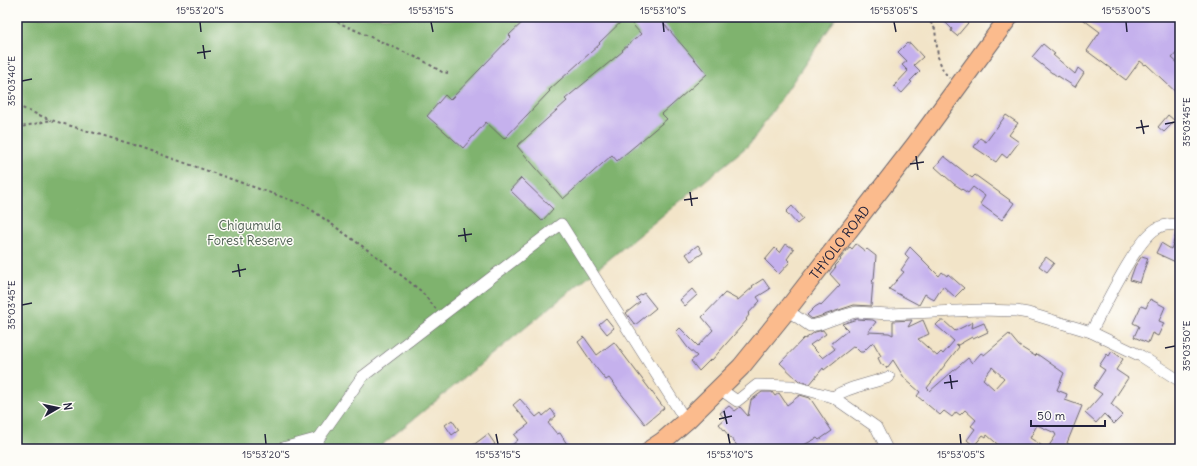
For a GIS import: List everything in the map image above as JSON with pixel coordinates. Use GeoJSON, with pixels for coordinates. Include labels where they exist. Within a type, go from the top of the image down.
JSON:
{"type":"FeatureCollection","features":[{"type":"Feature","properties":{"kind":"highway","name":"THYOLO ROAD"},"geometry":{"type":"LineString","coordinates":[[651,449],[663,441],[686,421],[741,367],[910,151],[1009,17]]}},
{"type":"Feature","properties":{"kind":"street"},"geometry":{"type":"LineString","coordinates":[[315,449],[319,438],[362,376],[561,224],[686,421]]}},
{"type":"Feature","properties":{"kind":"street"},"geometry":{"type":"LineString","coordinates":[[1091,332],[1124,270],[1142,244],[1156,229],[1167,225],[1180,225]]}},
{"type":"Feature","properties":{"kind":"street"},"geometry":{"type":"LineString","coordinates":[[787,310],[810,326],[856,312],[888,314],[1009,310],[1028,313],[1091,332],[1141,356],[1180,381]]}},
{"type":"Feature","properties":{"kind":"street"},"geometry":{"type":"LineString","coordinates":[[833,397],[840,392],[889,377]]}},
{"type":"Feature","properties":{"kind":"street"},"geometry":{"type":"LineString","coordinates":[[720,389],[737,401],[757,385],[792,386],[833,397],[876,427],[887,449]]}},
{"type":"Feature","properties":{"kind":"street"},"geometry":{"type":"LineString","coordinates":[[279,449],[319,438]]}},
{"type":"Feature","properties":{"kind":"path"},"geometry":{"type":"LineString","coordinates":[[326,17],[422,60],[442,72],[448,73]]}},
{"type":"Feature","properties":{"kind":"path"},"geometry":{"type":"LineString","coordinates":[[927,17],[936,29],[936,49],[940,64],[956,88]]}},
{"type":"Feature","properties":{"kind":"path"},"geometry":{"type":"LineString","coordinates":[[17,106],[51,120],[128,143],[305,205],[383,261],[421,291],[442,316]]}},
{"type":"Feature","properties":{"kind":"path"},"geometry":{"type":"LineString","coordinates":[[17,128],[51,120]]}},
{"type":"Feature","properties":{"kind":"green space","name":"Chigumula Forest Reserve"},"geometry":{"type":"Polygon","coordinates":[[[17,17],[837,17],[750,144],[377,449],[17,449],[17,17]]]}},
{"type":"Feature","properties":{"kind":"building"},"geometry":{"type":"Polygon","coordinates":[[[528,17],[626,17],[599,43],[600,44],[549,90],[550,91],[504,139],[486,122],[463,148],[427,116],[445,95],[450,100],[511,37],[509,35],[528,17]]]}},
{"type":"Feature","properties":{"kind":"building"},"geometry":{"type":"Polygon","coordinates":[[[626,17],[658,17],[707,74],[662,114],[667,119],[617,161],[612,155],[563,199],[517,146],[567,101],[565,99],[623,51],[622,50],[641,34],[626,17]]]}},
{"type":"Feature","properties":{"kind":"building"},"geometry":{"type":"Polygon","coordinates":[[[940,17],[973,17],[957,36],[940,17]]]}},
{"type":"Feature","properties":{"kind":"building"},"geometry":{"type":"Polygon","coordinates":[[[1080,17],[1180,17],[1180,49],[1172,58],[1180,65],[1180,96],[1146,64],[1145,65],[1140,61],[1126,80],[1087,51],[1100,32],[1080,17]]]}},
{"type":"Feature","properties":{"kind":"building"},"geometry":{"type":"Polygon","coordinates":[[[907,43],[910,43],[923,57],[914,65],[920,71],[910,81],[912,82],[902,93],[894,86],[908,71],[902,65],[907,61],[898,52],[907,43]]]}},
{"type":"Feature","properties":{"kind":"building"},"geometry":{"type":"Polygon","coordinates":[[[1043,44],[1075,74],[1078,68],[1084,73],[1075,87],[1052,73],[1032,57],[1043,44]]]}},
{"type":"Feature","properties":{"kind":"building"},"geometry":{"type":"Polygon","coordinates":[[[1006,115],[1018,123],[1009,135],[1019,142],[1007,158],[1002,154],[996,162],[974,147],[980,138],[986,142],[1006,115]]]}},
{"type":"Feature","properties":{"kind":"building"},"geometry":{"type":"Polygon","coordinates":[[[1168,115],[1175,121],[1164,132],[1158,127],[1168,115]]]}},
{"type":"Feature","properties":{"kind":"building"},"geometry":{"type":"Polygon","coordinates":[[[944,156],[972,178],[975,175],[1014,203],[1002,220],[980,204],[985,196],[973,187],[968,193],[954,184],[935,167],[944,156]]]}},
{"type":"Feature","properties":{"kind":"building"},"geometry":{"type":"Polygon","coordinates":[[[521,178],[553,209],[542,221],[510,190],[521,178]]]}},
{"type":"Feature","properties":{"kind":"building"},"geometry":{"type":"Polygon","coordinates":[[[792,206],[803,219],[797,224],[786,212],[792,206]]]}},
{"type":"Feature","properties":{"kind":"building"},"geometry":{"type":"Polygon","coordinates":[[[1177,232],[1180,232],[1180,264],[1156,253],[1161,243],[1171,249],[1177,232]]]}},
{"type":"Feature","properties":{"kind":"building"},"geometry":{"type":"Polygon","coordinates":[[[786,244],[794,249],[787,259],[790,262],[779,274],[765,260],[775,248],[780,253],[786,244]]]}},
{"type":"Feature","properties":{"kind":"building"},"geometry":{"type":"Polygon","coordinates":[[[856,244],[865,251],[867,249],[876,256],[874,279],[872,281],[871,306],[854,305],[812,319],[807,315],[815,307],[820,304],[821,305],[840,285],[830,274],[850,247],[852,249],[856,244]]]}},
{"type":"Feature","properties":{"kind":"building"},"geometry":{"type":"Polygon","coordinates":[[[698,245],[703,253],[691,261],[686,254],[698,245]]]}},
{"type":"Feature","properties":{"kind":"building"},"geometry":{"type":"Polygon","coordinates":[[[910,247],[939,276],[942,272],[947,276],[948,274],[964,288],[955,297],[943,286],[934,300],[925,294],[919,305],[889,289],[904,272],[901,270],[909,258],[905,254],[910,247]]]}},
{"type":"Feature","properties":{"kind":"building"},"geometry":{"type":"Polygon","coordinates":[[[1142,256],[1148,258],[1140,283],[1130,280],[1135,266],[1142,256]]]}},
{"type":"Feature","properties":{"kind":"building"},"geometry":{"type":"Polygon","coordinates":[[[1046,257],[1054,263],[1047,272],[1039,266],[1046,257]]]}},
{"type":"Feature","properties":{"kind":"building"},"geometry":{"type":"Polygon","coordinates":[[[763,279],[770,289],[757,297],[760,301],[748,314],[747,320],[712,360],[711,359],[699,371],[691,361],[697,356],[688,348],[676,332],[680,328],[698,346],[713,330],[702,317],[725,293],[738,300],[753,287],[752,286],[763,279]]]}},
{"type":"Feature","properties":{"kind":"building"},"geometry":{"type":"Polygon","coordinates":[[[692,289],[697,295],[685,306],[680,300],[692,289]]]}},
{"type":"Feature","properties":{"kind":"building"},"geometry":{"type":"Polygon","coordinates":[[[644,293],[656,308],[635,325],[626,313],[640,302],[636,298],[644,293]]]}},
{"type":"Feature","properties":{"kind":"building"},"geometry":{"type":"Polygon","coordinates":[[[1150,299],[1165,307],[1159,321],[1164,323],[1158,336],[1152,333],[1148,343],[1134,337],[1139,326],[1133,323],[1141,306],[1146,308],[1150,299]]]}},
{"type":"Feature","properties":{"kind":"building"},"geometry":{"type":"Polygon","coordinates":[[[606,318],[614,328],[607,334],[599,324],[606,318]]]}},
{"type":"Feature","properties":{"kind":"building"},"geometry":{"type":"Polygon","coordinates":[[[857,319],[873,320],[876,322],[868,332],[889,333],[893,335],[893,321],[912,320],[908,327],[923,320],[929,334],[918,339],[937,356],[941,352],[943,354],[954,341],[936,325],[940,321],[944,321],[955,331],[973,322],[972,328],[984,323],[988,332],[973,339],[972,337],[958,345],[956,344],[959,347],[927,388],[930,391],[968,358],[972,363],[981,353],[984,355],[1009,334],[1019,346],[1035,356],[1037,354],[1064,373],[1057,390],[1067,394],[1065,400],[1082,406],[1067,443],[1076,449],[1047,449],[1003,449],[987,435],[986,437],[983,435],[974,446],[967,440],[975,429],[971,426],[976,420],[965,410],[960,415],[956,412],[952,417],[944,411],[940,415],[917,396],[920,392],[905,379],[893,360],[887,368],[881,364],[878,358],[881,356],[873,342],[863,352],[860,352],[854,346],[824,370],[823,368],[810,384],[799,381],[780,363],[804,338],[805,339],[815,332],[823,330],[826,334],[810,345],[823,358],[835,349],[831,344],[848,330],[842,324],[857,319]],[[992,367],[983,379],[994,389],[1004,378],[992,367]],[[1037,425],[1030,438],[1047,449],[1056,435],[1055,433],[1037,425]]]}},
{"type":"Feature","properties":{"kind":"building"},"geometry":{"type":"Polygon","coordinates":[[[584,337],[597,355],[614,342],[664,408],[645,424],[609,378],[606,380],[593,364],[578,342],[584,337]]]}},
{"type":"Feature","properties":{"kind":"building"},"geometry":{"type":"Polygon","coordinates":[[[1112,351],[1123,359],[1116,370],[1128,378],[1111,404],[1123,415],[1114,424],[1104,414],[1096,423],[1085,413],[1102,394],[1093,388],[1105,370],[1099,366],[1107,354],[1109,356],[1112,351]]]}},
{"type":"Feature","properties":{"kind":"building"},"geometry":{"type":"Polygon","coordinates":[[[762,392],[772,392],[775,396],[779,393],[787,405],[800,395],[810,398],[832,431],[819,440],[817,438],[804,445],[805,449],[740,449],[719,424],[725,419],[720,413],[729,406],[735,411],[740,407],[748,416],[751,400],[762,392]]]}},
{"type":"Feature","properties":{"kind":"building"},"geometry":{"type":"Polygon","coordinates":[[[520,399],[536,417],[541,413],[543,416],[551,409],[556,416],[548,423],[557,434],[560,433],[570,449],[507,449],[518,440],[514,435],[529,424],[513,405],[520,399]]]}},
{"type":"Feature","properties":{"kind":"building"},"geometry":{"type":"Polygon","coordinates":[[[452,420],[459,430],[452,435],[445,425],[452,420]]]}},
{"type":"Feature","properties":{"kind":"building"},"geometry":{"type":"Polygon","coordinates":[[[488,434],[495,444],[489,449],[468,449],[488,434]]]}}]}
